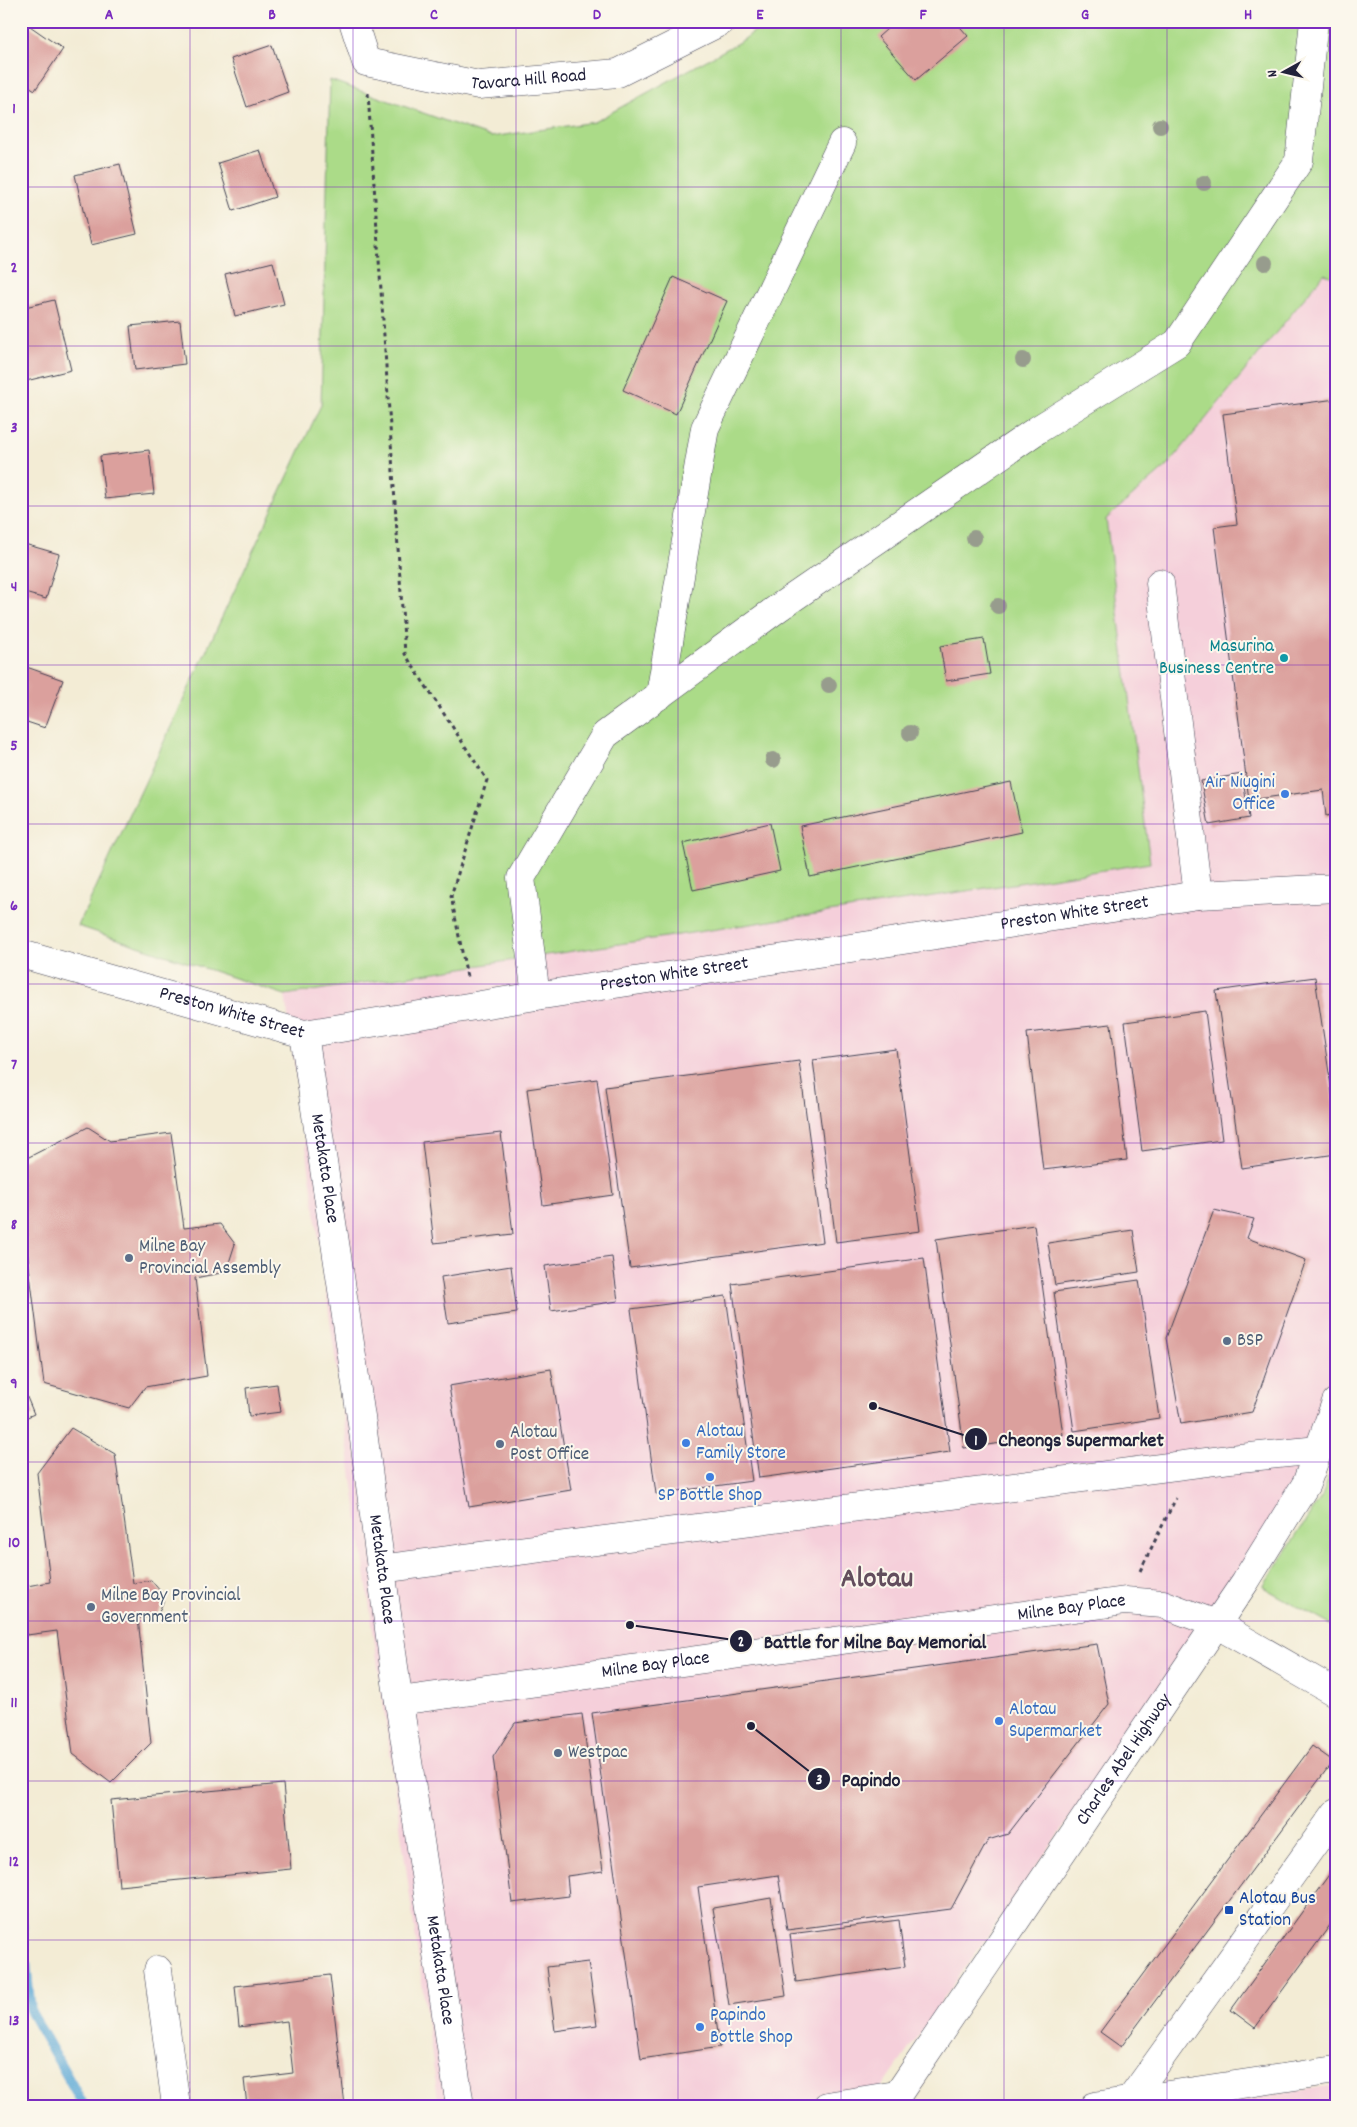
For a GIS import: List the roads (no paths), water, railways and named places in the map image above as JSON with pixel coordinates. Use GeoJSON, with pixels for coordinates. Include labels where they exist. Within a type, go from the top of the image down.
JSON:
{"type":"FeatureCollection","features":[{"type":"Feature","properties":{"kind":"street","name":"Tavara Hill Road"},"geometry":{"type":"LineString","coordinates":[[353,21],[366,62],[479,85],[618,73],[722,21]]}},
{"type":"Feature","properties":{"kind":"street"},"geometry":{"type":"LineString","coordinates":[[536,996],[521,878],[605,735],[778,608],[1037,430],[1177,343],[1299,160],[1314,21]]}},
{"type":"Feature","properties":{"kind":"street"},"geometry":{"type":"LineString","coordinates":[[660,694],[705,428],[842,143]]}},
{"type":"Feature","properties":{"kind":"street"},"geometry":{"type":"LineString","coordinates":[[1160,583],[1198,894]]}},
{"type":"Feature","properties":{"kind":"street","name":"Preston White Street"},"geometry":{"type":"LineString","coordinates":[[21,954],[304,1034],[536,996],[1198,894],[1336,888]]}},
{"type":"Feature","properties":{"kind":"street","name":"Metakata Place"},"geometry":{"type":"LineString","coordinates":[[304,1034],[362,1424],[380,1569],[460,2106]]}},
{"type":"Feature","properties":{"kind":"street","name":"Charles Abel Highway"},"geometry":{"type":"LineString","coordinates":[[893,2101],[1245,1582],[1306,1484],[1336,1402]]}},
{"type":"Feature","properties":{"kind":"street"},"geometry":{"type":"LineString","coordinates":[[380,1569],[1193,1464],[1318,1450]]}},
{"type":"Feature","properties":{"kind":"street","name":"Milne Bay Place"},"geometry":{"type":"LineString","coordinates":[[400,1701],[1125,1601],[1163,1604],[1216,1624],[1336,1693]]}},
{"type":"Feature","properties":{"kind":"street"},"geometry":{"type":"LineString","coordinates":[[1131,2099],[1336,1813]]}},
{"type":"Feature","properties":{"kind":"street"},"geometry":{"type":"LineString","coordinates":[[158,1970],[176,2106]]}},
{"type":"Feature","properties":{"kind":"street"},"geometry":{"type":"LineString","coordinates":[[1094,2106],[1336,2070]]}},
{"type":"Feature","properties":{"kind":"street"},"geometry":{"type":"LineString","coordinates":[[827,2106],[893,2101]]}},
{"type":"Feature","properties":{"kind":"waterway"},"geometry":{"type":"LineString","coordinates":[[21,1913],[31,2012],[84,2106]]}},
{"type":"Feature","properties":{"kind":"place","name":"Masurina Business Centre"},"geometry":{"type":"Point","coordinates":[1284,658]}},
{"type":"Feature","properties":{"kind":"place","name":"Air Niugini Office"},"geometry":{"type":"Point","coordinates":[1285,794]}},
{"type":"Feature","properties":{"kind":"place","name":"Milne Bay Provincial Assembly"},"geometry":{"type":"Point","coordinates":[129,1258]}},
{"type":"Feature","properties":{"kind":"place","name":"BSP"},"geometry":{"type":"Point","coordinates":[1227,1341]}},
{"type":"Feature","properties":{"kind":"place","name":"Cheongs Supermarket"},"geometry":{"type":"Point","coordinates":[873,1406]}},
{"type":"Feature","properties":{"kind":"place","name":"Alotau Family Store"},"geometry":{"type":"Point","coordinates":[686,1443]}},
{"type":"Feature","properties":{"kind":"place","name":"Alotau Post Office"},"geometry":{"type":"Point","coordinates":[500,1444]}},
{"type":"Feature","properties":{"kind":"place","name":"SP Bottle Shop"},"geometry":{"type":"Point","coordinates":[710,1477]}},
{"type":"Feature","properties":{"kind":"place","name":"Milne Bay Provincial Government"},"geometry":{"type":"Point","coordinates":[91,1607]}},
{"type":"Feature","properties":{"kind":"place","name":"Battle for Milne Bay Memorial"},"geometry":{"type":"Point","coordinates":[630,1625]}},
{"type":"Feature","properties":{"kind":"place","name":"Alotau Supermarket"},"geometry":{"type":"Point","coordinates":[999,1721]}},
{"type":"Feature","properties":{"kind":"place","name":"Papindo"},"geometry":{"type":"Point","coordinates":[751,1726]}},
{"type":"Feature","properties":{"kind":"place","name":"Westpac"},"geometry":{"type":"Point","coordinates":[558,1753]}},
{"type":"Feature","properties":{"kind":"place","name":"Alotau Bus Station"},"geometry":{"type":"Point","coordinates":[1229,1910]}},
{"type":"Feature","properties":{"kind":"place","name":"Papindo Bottle Shop"},"geometry":{"type":"Point","coordinates":[700,2027]}},
{"type":"Feature","properties":{"kind":"district","name":"Alotau"},"geometry":{"type":"Point","coordinates":[877,1580]}}]}
